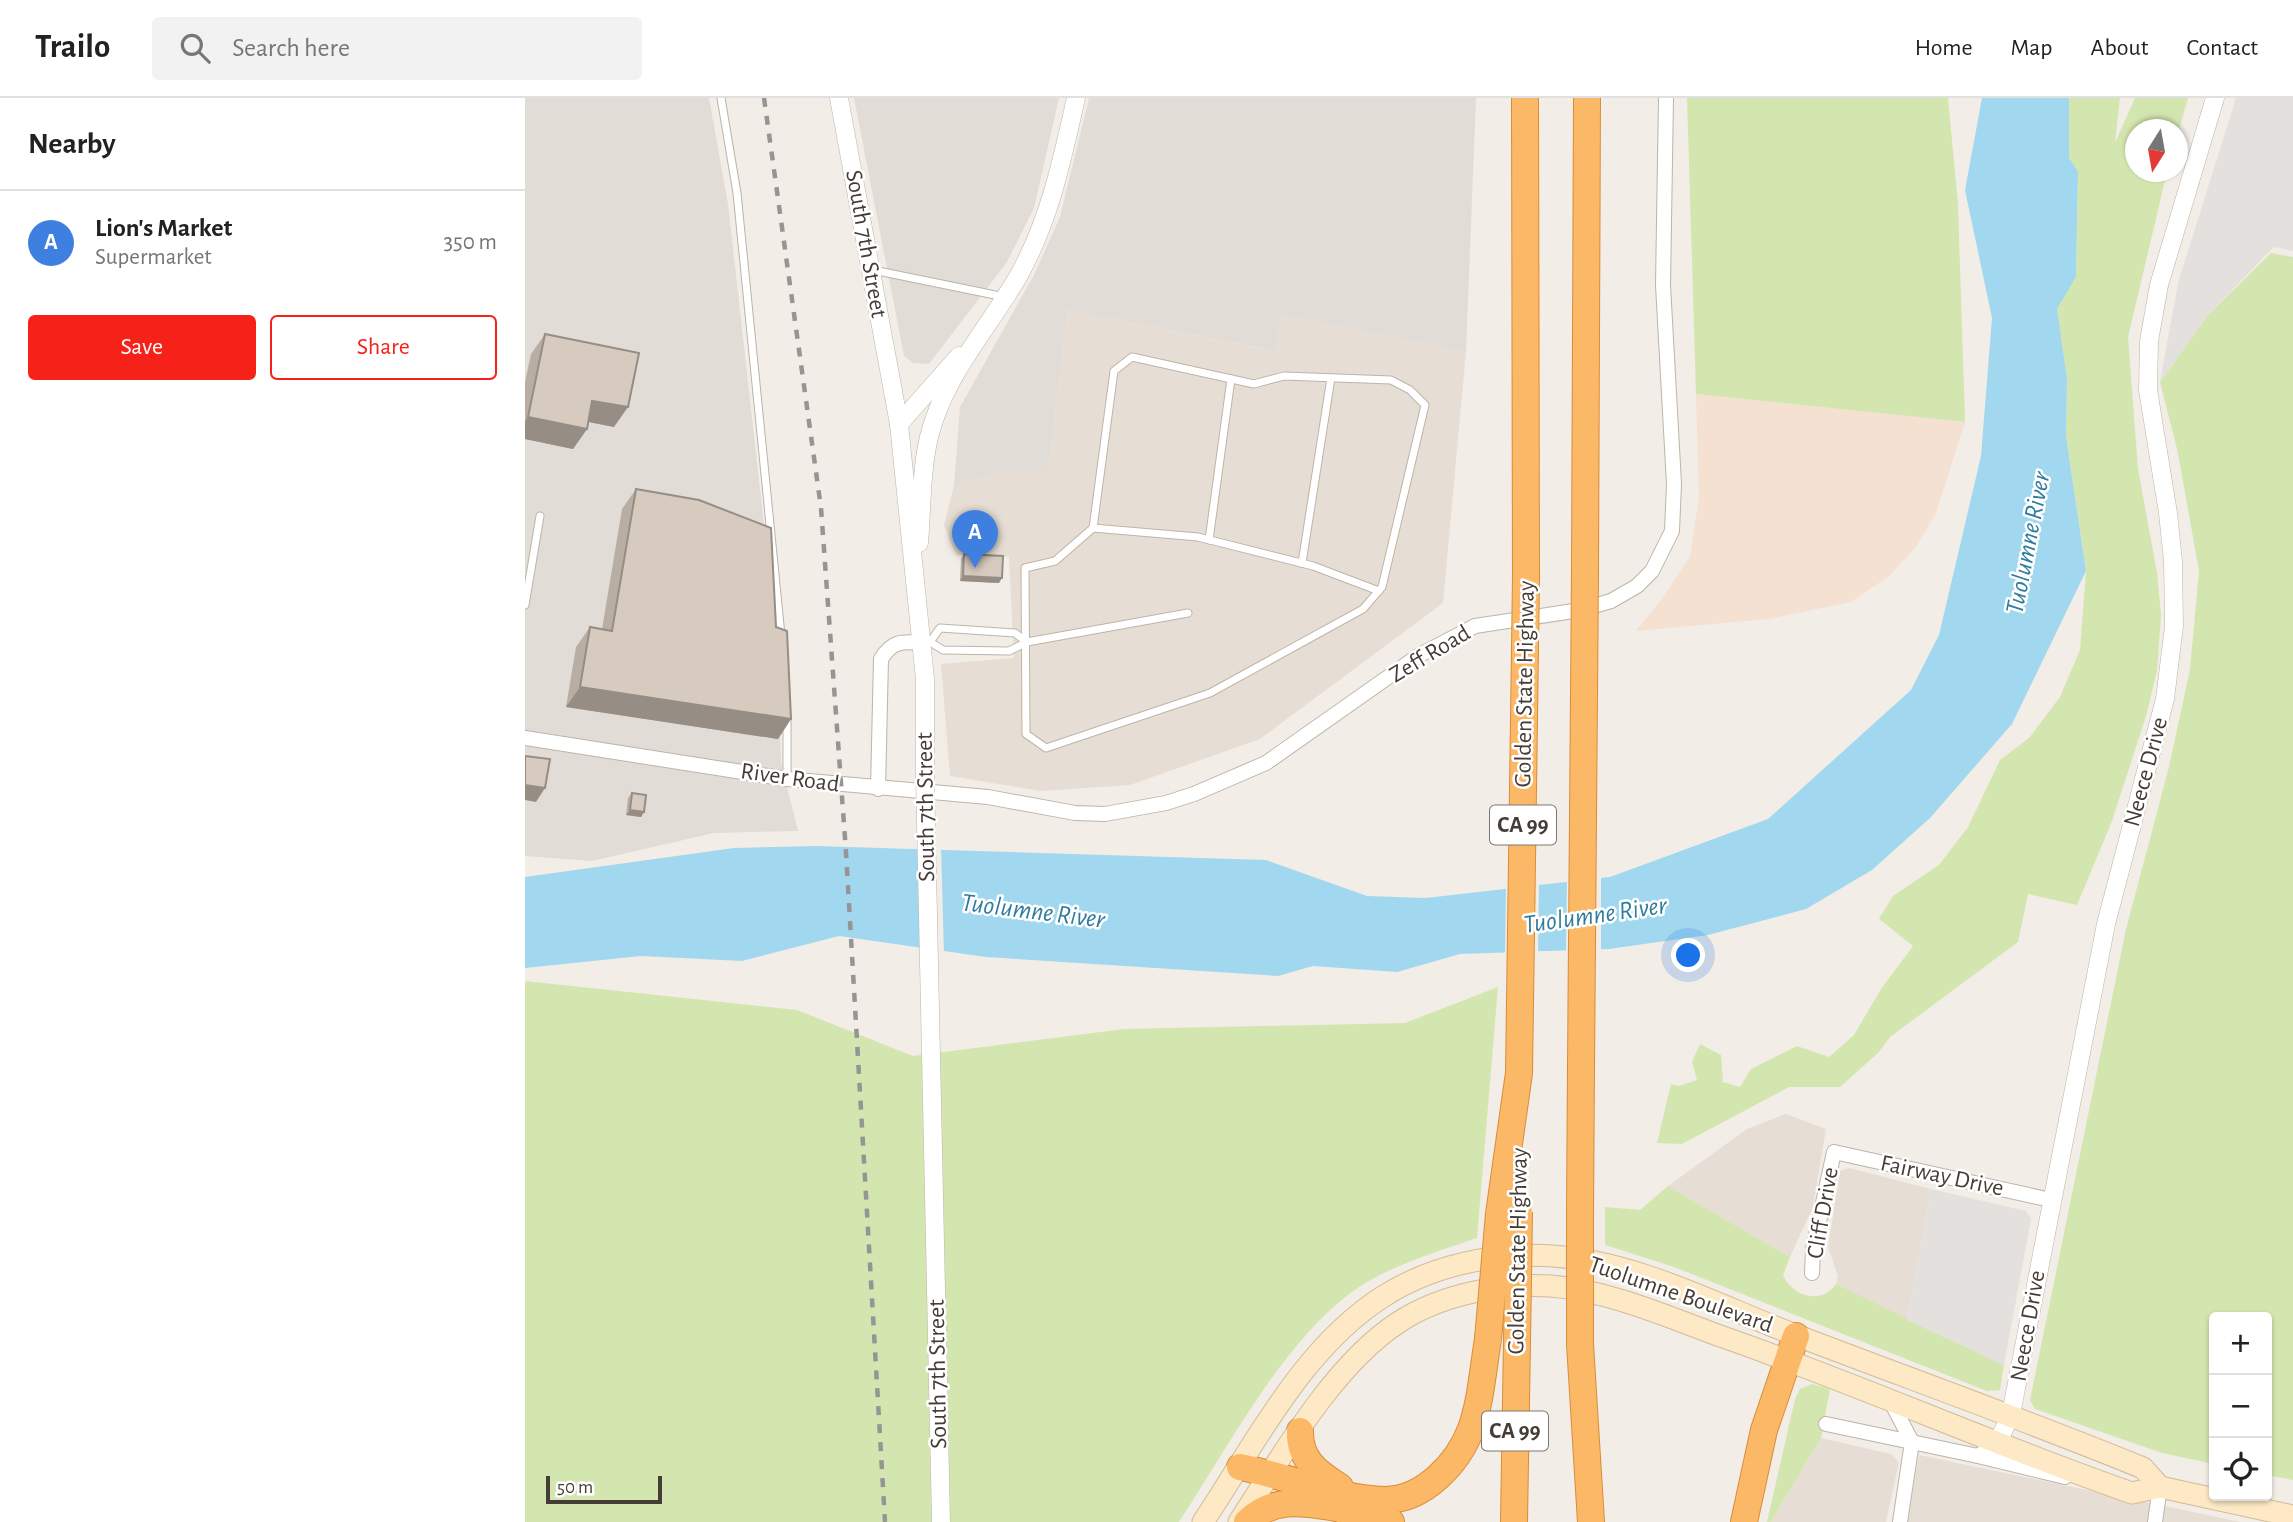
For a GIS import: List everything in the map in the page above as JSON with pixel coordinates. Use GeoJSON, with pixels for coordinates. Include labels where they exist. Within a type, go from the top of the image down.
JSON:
{"type":"FeatureCollection","features":[{"type":"Feature","properties":{"kind":"highway","name":"Golden State Highway"},"geometry":{"type":"LineString","coordinates":[[1514,1522],[1517,1341],[1509,1213],[1519,1073],[1527,576],[1525,98]]}},
{"type":"Feature","properties":{"kind":"highway","name":"CA 99"},"geometry":{"type":"LineString","coordinates":[[1578,1522],[1587,98]]}},
{"type":"Feature","properties":{"kind":"highway"},"geometry":{"type":"LineString","coordinates":[[1247,1522],[1259,1511],[1280,1503],[1401,1499],[1430,1484],[1446,1469],[1470,1430],[1509,1213]]}},
{"type":"Feature","properties":{"kind":"highway"},"geometry":{"type":"LineString","coordinates":[[1580,1344],[1591,1522]]}},
{"type":"Feature","properties":{"kind":"highway"},"geometry":{"type":"LineString","coordinates":[[1744,1522],[1764,1430],[1792,1348]]}},
{"type":"Feature","properties":{"kind":"highway"},"geometry":{"type":"LineString","coordinates":[[1300,1432],[1303,1457],[1344,1501]]}},
{"type":"Feature","properties":{"kind":"highway"},"geometry":{"type":"LineString","coordinates":[[1240,1467],[1267,1479],[1344,1501],[1391,1522]]}},
{"type":"Feature","properties":{"kind":"main road","name":"Tuolumne Boulevard"},"geometry":{"type":"LineString","coordinates":[[1203,1522],[1296,1383],[1341,1328],[1404,1285],[1479,1260],[1552,1256],[1592,1262],[1702,1297],[1890,1400],[1966,1433],[1998,1442],[2132,1493],[2160,1487],[2293,1516]]}},
{"type":"Feature","properties":{"kind":"main road","name":"Tuolumne Boulevard"},"geometry":{"type":"LineString","coordinates":[[1239,1522],[1320,1401],[1362,1350],[1400,1322],[1459,1296],[1495,1288],[1550,1286],[1586,1291],[1792,1348],[2011,1414],[2143,1468],[2160,1487]]}},
{"type":"Feature","properties":{"kind":"street","name":"South 7th Street"},"geometry":{"type":"LineString","coordinates":[[839,98],[899,424],[916,588],[926,643],[925,776],[941,1522]]}},
{"type":"Feature","properties":{"kind":"street"},"geometry":{"type":"LineString","coordinates":[[899,424],[972,344],[1006,297],[1034,246],[1050,206],[1076,98]]}},
{"type":"Feature","properties":{"kind":"street","name":"Zeff Road"},"geometry":{"type":"LineString","coordinates":[[878,789],[988,797],[1075,813],[1105,814],[1166,803],[1230,780],[1266,763],[1418,656],[1459,633],[1499,621],[1597,607],[1637,586],[1661,559],[1672,531],[1674,512],[1663,285],[1666,98]]}},
{"type":"Feature","properties":{"kind":"street","name":"Neece Drive"},"geometry":{"type":"LineString","coordinates":[[1998,1442],[2011,1414],[2106,924],[2165,699],[2174,626],[2173,561],[2148,390],[2149,341],[2159,285],[2214,98]]}},
{"type":"Feature","properties":{"kind":"street"},"geometry":{"type":"LineString","coordinates":[[916,588],[929,437],[941,404],[972,344]]}},
{"type":"Feature","properties":{"kind":"street"},"geometry":{"type":"LineString","coordinates":[[878,789],[881,659],[888,648],[900,641],[926,643]]}},
{"type":"Feature","properties":{"kind":"street","name":"River Road"},"geometry":{"type":"LineString","coordinates":[[525,738],[787,779],[878,789]]}},
{"type":"Feature","properties":{"kind":"street","name":"Fairway Drive"},"geometry":{"type":"LineString","coordinates":[[1834,1153],[2051,1200]]}},
{"type":"Feature","properties":{"kind":"street","name":"Cliff Drive"},"geometry":{"type":"LineString","coordinates":[[1812,1273],[1813,1249],[1834,1153]]}},
{"type":"Feature","properties":{"kind":"street"},"geometry":{"type":"LineString","coordinates":[[1890,1400],[1912,1442],[1900,1522]]}},
{"type":"Feature","properties":{"kind":"street","name":"Tuolumne Boulevard"},"geometry":{"type":"LineString","coordinates":[[1826,1424],[2114,1486]]}},
{"type":"Feature","properties":{"kind":"street"},"geometry":{"type":"LineString","coordinates":[[1978,1456],[1998,1442]]}},
{"type":"Feature","properties":{"kind":"street"},"geometry":{"type":"LineString","coordinates":[[2155,1522],[2160,1487]]}},
{"type":"Feature","properties":{"kind":"lane"},"geometry":{"type":"LineString","coordinates":[[720,98],[737,193],[781,642]]}},
{"type":"Feature","properties":{"kind":"lane"},"geometry":{"type":"LineString","coordinates":[[870,270],[1006,297]]}},
{"type":"Feature","properties":{"kind":"lane"},"geometry":{"type":"LineString","coordinates":[[1132,357],[1254,384],[1284,376],[1331,378],[1391,380],[1410,390],[1425,405],[1379,591],[1363,609],[1210,693],[1046,748],[1026,734],[1025,568],[1055,561],[1093,528],[1114,371],[1132,357]]}},
{"type":"Feature","properties":{"kind":"lane"},"geometry":{"type":"LineString","coordinates":[[1302,564],[1331,378]]}},
{"type":"Feature","properties":{"kind":"lane"},"geometry":{"type":"LineString","coordinates":[[1209,540],[1231,379]]}},
{"type":"Feature","properties":{"kind":"lane"},"geometry":{"type":"LineString","coordinates":[[525,605],[540,516]]}},
{"type":"Feature","properties":{"kind":"lane"},"geometry":{"type":"LineString","coordinates":[[1093,528],[1209,540],[1302,564],[1379,591]]}},
{"type":"Feature","properties":{"kind":"lane"},"geometry":{"type":"LineString","coordinates":[[1027,642],[1015,633],[940,628],[926,643],[943,650],[1009,651],[1027,642],[1188,612]]}},
{"type":"Feature","properties":{"kind":"lane"},"geometry":{"type":"LineString","coordinates":[[786,704],[787,779]]}},
{"type":"Feature","properties":{"kind":"shaded area"},"geometry":{"type":"Polygon","coordinates":[[[525,98],[709,98],[728,204],[776,631],[781,763],[798,831],[714,833],[592,861],[525,856],[525,98]]]}},
{"type":"Feature","properties":{"kind":"shaded area"},"geometry":{"type":"Polygon","coordinates":[[[854,98],[1059,98],[1034,208],[1007,262],[929,364],[913,363],[904,356],[854,98]]]}},
{"type":"Feature","properties":{"kind":"shaded area"},"geometry":{"type":"Polygon","coordinates":[[[1089,98],[1476,98],[1466,352],[1281,315],[1274,351],[1068,310],[1048,473],[998,472],[954,485],[960,407],[1034,275],[1060,217],[1089,98]]]}},
{"type":"Feature","properties":{"kind":"shaded area"},"geometry":{"type":"Polygon","coordinates":[[[2236,98],[2293,98],[2293,251],[2274,247],[2208,315],[2160,382],[2178,283],[2236,98]]]}},
{"type":"Feature","properties":{"kind":"shaded area"},"geometry":{"type":"Polygon","coordinates":[[[1068,310],[1273,351],[1281,315],[1466,352],[1443,603],[1260,739],[1130,785],[1041,791],[950,776],[941,664],[1014,658],[1009,557],[956,555],[944,525],[954,485],[998,472],[1048,473],[1068,310]]]}},
{"type":"Feature","properties":{"kind":"shaded area"},"geometry":{"type":"Polygon","coordinates":[[[1696,394],[1965,422],[1936,513],[1915,548],[1889,576],[1851,602],[1768,619],[1636,631],[1662,599],[1690,556],[1699,498],[1696,394]]]}},
{"type":"Feature","properties":{"kind":"shaded area"},"geometry":{"type":"Polygon","coordinates":[[[1786,1114],[1826,1129],[1813,1207],[1790,1257],[1668,1186],[1747,1129],[1786,1114]]]}},
{"type":"Feature","properties":{"kind":"shaded area"},"geometry":{"type":"Polygon","coordinates":[[[1849,1168],[1931,1189],[1907,1320],[1836,1284],[1838,1276],[1828,1247],[1840,1171],[1849,1168]]]}},
{"type":"Feature","properties":{"kind":"shaded area"},"geometry":{"type":"Polygon","coordinates":[[[1931,1189],[2026,1211],[2031,1219],[2004,1365],[1907,1320],[1931,1189]]]}},
{"type":"Feature","properties":{"kind":"shaded area"},"geometry":{"type":"Polygon","coordinates":[[[1821,1438],[1891,1454],[1899,1462],[1886,1522],[1771,1522],[1821,1438]]]}},
{"type":"Feature","properties":{"kind":"shaded area"},"geometry":{"type":"Polygon","coordinates":[[[1919,1455],[2241,1522],[1907,1522],[1919,1455]]]}},
{"type":"Feature","properties":{"kind":"green space"},"geometry":{"type":"Polygon","coordinates":[[[1687,98],[1948,98],[1958,204],[1965,422],[1696,394],[1687,98]]]}},
{"type":"Feature","properties":{"kind":"green space"},"geometry":{"type":"Polygon","coordinates":[[[2069,98],[2120,98],[2115,143],[2125,120],[2125,182],[2165,182],[2128,337],[2138,469],[2157,573],[2161,615],[2157,671],[2146,716],[2112,821],[2077,905],[2028,894],[2018,942],[1890,1037],[1878,1053],[1840,1087],[1789,1087],[1682,1144],[1657,1143],[1671,1084],[1679,1086],[1697,1080],[1692,1062],[1700,1044],[1721,1055],[1723,1082],[1740,1087],[1751,1069],[1797,1046],[1829,1057],[1854,1035],[1881,989],[1913,946],[1879,919],[1893,896],[1939,865],[1968,827],[2000,760],[2029,738],[2060,697],[2080,650],[2086,571],[2066,436],[2067,379],[2056,309],[2076,277],[2078,171],[2069,158],[2069,98]]]}},
{"type":"Feature","properties":{"kind":"green space"},"geometry":{"type":"Polygon","coordinates":[[[2135,98],[2188,98],[2182,119],[2126,119],[2135,98]]]}},
{"type":"Feature","properties":{"kind":"green space"},"geometry":{"type":"Polygon","coordinates":[[[2271,253],[2293,257],[2293,1480],[2272,1476],[2272,1312],[2209,1312],[2209,1463],[2162,1453],[2035,1409],[2030,1400],[2126,929],[2169,767],[2190,669],[2199,571],[2178,453],[2160,382],[2208,315],[2271,253]]]}},
{"type":"Feature","properties":{"kind":"green space"},"geometry":{"type":"Polygon","coordinates":[[[525,981],[797,1010],[913,1056],[1124,1029],[1405,1023],[1498,987],[1477,1238],[1378,1276],[1349,1294],[1324,1316],[1300,1342],[1256,1400],[1179,1522],[525,1522],[525,981]]]}},
{"type":"Feature","properties":{"kind":"green space"},"geometry":{"type":"Polygon","coordinates":[[[1668,1186],[1790,1257],[1783,1275],[1787,1283],[1800,1293],[1808,1296],[1823,1295],[1836,1284],[2004,1365],[2000,1390],[1987,1391],[1674,1267],[1605,1245],[1605,1207],[1640,1210],[1668,1186]]]}},
{"type":"Feature","properties":{"kind":"green space"},"geometry":{"type":"Polygon","coordinates":[[[1812,1384],[1830,1389],[1821,1438],[1771,1522],[1767,1522],[1795,1399],[1800,1389],[1812,1384]]]}},
{"type":"Feature","properties":{"kind":"water","name":"Tuolumne River"},"geometry":{"type":"Polygon","coordinates":[[[1982,98],[2069,98],[2069,158],[2078,171],[2076,277],[2057,309],[2067,379],[2066,436],[2086,571],[2012,724],[1930,818],[1872,870],[1806,909],[1708,935],[1609,949],[1460,954],[1397,972],[1313,966],[1278,976],[986,957],[839,936],[742,961],[641,956],[525,968],[525,877],[734,848],[816,846],[1266,860],[1367,896],[1426,898],[1610,877],[1768,819],[1911,690],[1939,635],[1981,456],[1992,318],[1965,190],[1982,98]]]}},
{"type":"Feature","properties":{"kind":"pier"},"geometry":{"type":"Polygon","coordinates":[[[919,846],[941,847],[944,954],[921,951],[919,846]]]}},
{"type":"Feature","properties":{"kind":"pier"},"geometry":{"type":"Polygon","coordinates":[[[1601,874],[1601,953],[1566,954],[1567,878],[1601,874]]]}},
{"type":"Feature","properties":{"kind":"pier"},"geometry":{"type":"Polygon","coordinates":[[[1539,882],[1538,955],[1505,956],[1506,885],[1539,882]]]}},
{"type":"Feature","properties":{"kind":"building"},"geometry":{"type":"Polygon","coordinates":[[[545,334],[639,353],[628,407],[592,401],[587,429],[528,417],[545,334]]]}},
{"type":"Feature","properties":{"kind":"building"},"geometry":{"type":"Polygon","coordinates":[[[636,489],[699,500],[771,528],[776,627],[787,631],[791,719],[580,687],[590,627],[612,631],[636,489]]]}},
{"type":"Feature","properties":{"kind":"building"},"geometry":{"type":"Polygon","coordinates":[[[964,554],[1003,556],[1002,578],[963,576],[964,554]]]}},
{"type":"Feature","properties":{"kind":"building"},"geometry":{"type":"Polygon","coordinates":[[[525,756],[550,759],[545,788],[525,785],[525,756]]]}},
{"type":"Feature","properties":{"kind":"building"},"geometry":{"type":"Polygon","coordinates":[[[632,793],[646,795],[644,812],[630,810],[632,793]]]}},
{"type":"Feature","properties":{"kind":"railway"},"geometry":{"type":"LineString","coordinates":[[764,98],[821,508],[846,852],[885,1522]]}},
{"type":"Feature","properties":{"kind":"place","name":"Lion's Market"},"geometry":{"type":"Point","coordinates":[975,568]}}]}
